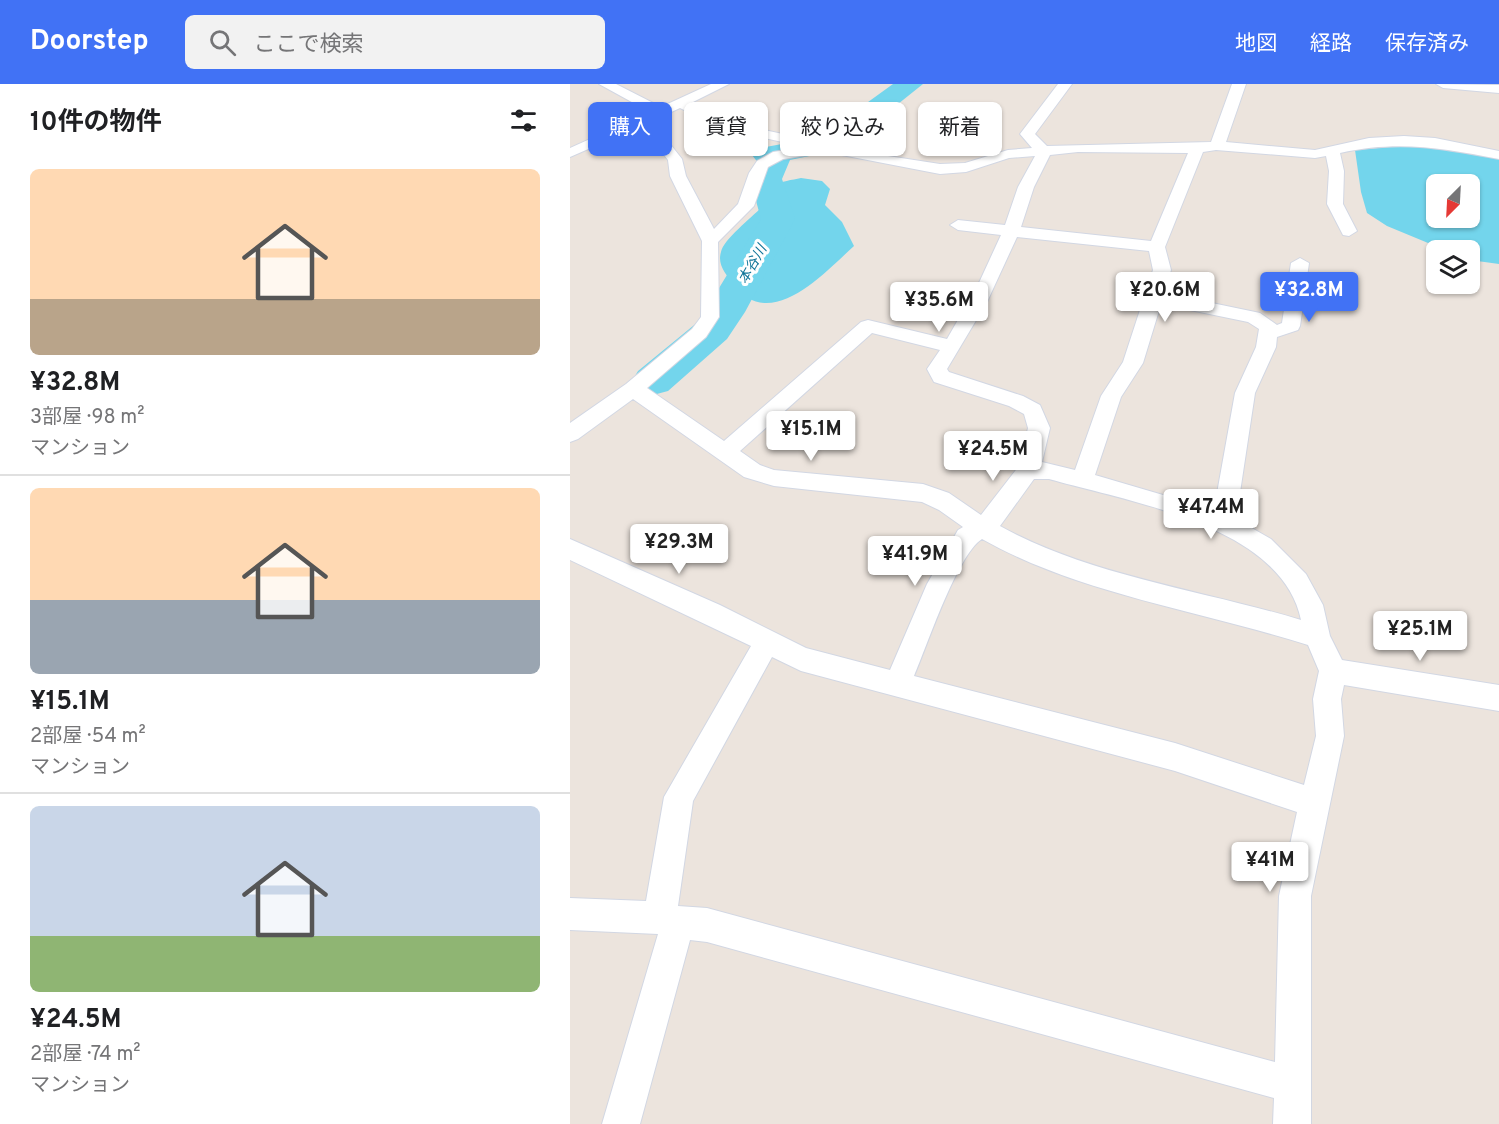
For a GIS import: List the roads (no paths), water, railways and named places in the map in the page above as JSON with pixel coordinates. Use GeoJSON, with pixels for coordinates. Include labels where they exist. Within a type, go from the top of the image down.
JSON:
{"type":"FeatureCollection","features":[{"type":"Feature","properties":{"kind":"street"},"geometry":{"type":"LineString","coordinates":[[606,84],[641,102]]}},
{"type":"Feature","properties":{"kind":"street"},"geometry":{"type":"LineString","coordinates":[[672,107],[722,84]]}},
{"type":"Feature","properties":{"kind":"street"},"geometry":{"type":"LineString","coordinates":[[897,685],[940,584],[966,537],[992,519],[1020,478],[1029,470],[1039,428],[1034,410],[1016,401],[941,377],[937,369],[984,294],[1012,229],[1024,189],[1042,160],[1043,151],[1027,134],[1065,84]]}},
{"type":"Feature","properties":{"kind":"street"},"geometry":{"type":"LineString","coordinates":[[1082,481],[1112,396],[1133,363],[1162,270],[1157,247],[1207,148],[1221,140],[1239,84]]}},
{"type":"Feature","properties":{"kind":"street"},"geometry":{"type":"LineString","coordinates":[[1443,84],[1499,89]]}},
{"type":"Feature","properties":{"kind":"street"},"geometry":{"type":"LineString","coordinates":[[680,104],[728,126],[780,137]]}},
{"type":"Feature","properties":{"kind":"street"},"geometry":{"type":"LineString","coordinates":[[865,156],[954,169],[992,158],[1043,151],[1120,147],[1207,148],[1290,154],[1332,151],[1369,142],[1404,140],[1444,143],[1499,155]]}},
{"type":"Feature","properties":{"kind":"street"},"geometry":{"type":"LineString","coordinates":[[570,153],[588,145]]}},
{"type":"Feature","properties":{"kind":"street"},"geometry":{"type":"LineString","coordinates":[[1332,151],[1336,160],[1337,177],[1334,199],[1340,218],[1349,231]]}},
{"type":"Feature","properties":{"kind":"street"},"geometry":{"type":"LineString","coordinates":[[570,434],[633,389],[699,333],[710,317],[710,241],[678,176],[675,159],[672,155]]}},
{"type":"Feature","properties":{"kind":"street"},"geometry":{"type":"LineString","coordinates":[[710,241],[744,207],[748,200],[753,177],[763,164],[780,156]]}},
{"type":"Feature","properties":{"kind":"street"},"geometry":{"type":"LineString","coordinates":[[958,225],[1012,229],[1157,247]]}},
{"type":"Feature","properties":{"kind":"street"},"geometry":{"type":"LineString","coordinates":[[1268,329],[1279,331],[1291,326],[1300,263]]}},
{"type":"Feature","properties":{"kind":"street"},"geometry":{"type":"LineString","coordinates":[[1154,297],[1253,317],[1264,322],[1268,329],[1266,346],[1245,393],[1224,522]]}},
{"type":"Feature","properties":{"kind":"street"},"geometry":{"type":"LineString","coordinates":[[724,453],[868,326],[952,347]]}},
{"type":"Feature","properties":{"kind":"street"},"geometry":{"type":"LineString","coordinates":[[633,389],[752,471],[774,478],[923,494],[939,498],[952,504],[981,527],[1044,559],[1317,636]]}},
{"type":"Feature","properties":{"kind":"street"},"geometry":{"type":"LineString","coordinates":[[1029,470],[1049,471],[1224,522],[1255,539],[1277,556],[1310,606],[1317,636],[1333,671],[1328,699],[1330,736],[1325,766],[1314,803],[1295,896],[1292,1124]]}},
{"type":"Feature","properties":{"kind":"street"},"geometry":{"type":"LineString","coordinates":[[570,549],[711,613],[801,659],[1174,757],[1314,803]]}},
{"type":"Feature","properties":{"kind":"street"},"geometry":{"type":"LineString","coordinates":[[621,1124],[669,921],[679,797],[743,688],[766,643]]}},
{"type":"Feature","properties":{"kind":"street"},"geometry":{"type":"LineString","coordinates":[[1333,671],[1499,698]]}},
{"type":"Feature","properties":{"kind":"street"},"geometry":{"type":"LineString","coordinates":[[570,914],[707,925],[1293,1085]]}},
{"type":"Feature","properties":{"kind":"water"},"geometry":{"type":"Polygon","coordinates":[[[1424,144],[1499,159],[1499,264],[1480,261],[1480,240],[1426,240],[1426,242],[1387,226],[1367,213],[1361,192],[1355,150],[1424,144]]]}},
{"type":"Feature","properties":{"kind":"water"},"geometry":{"type":"Polygon","coordinates":[[[801,178],[822,181],[830,189],[825,205],[842,222],[854,246],[828,270],[796,294],[780,301],[763,303],[748,298],[733,284],[723,269],[720,257],[723,247],[732,235],[761,208],[774,186],[801,178]]]}},
{"type":"Feature","properties":{"kind":"waterway","name":"本谷川"},"geometry":{"type":"LineString","coordinates":[[886,102],[910,84]]}},
{"type":"Feature","properties":{"kind":"waterway","name":"本谷川"},"geometry":{"type":"LineString","coordinates":[[653,381],[713,330],[726,312],[778,219],[766,179],[776,162],[767,155],[780,153]]}}]}
